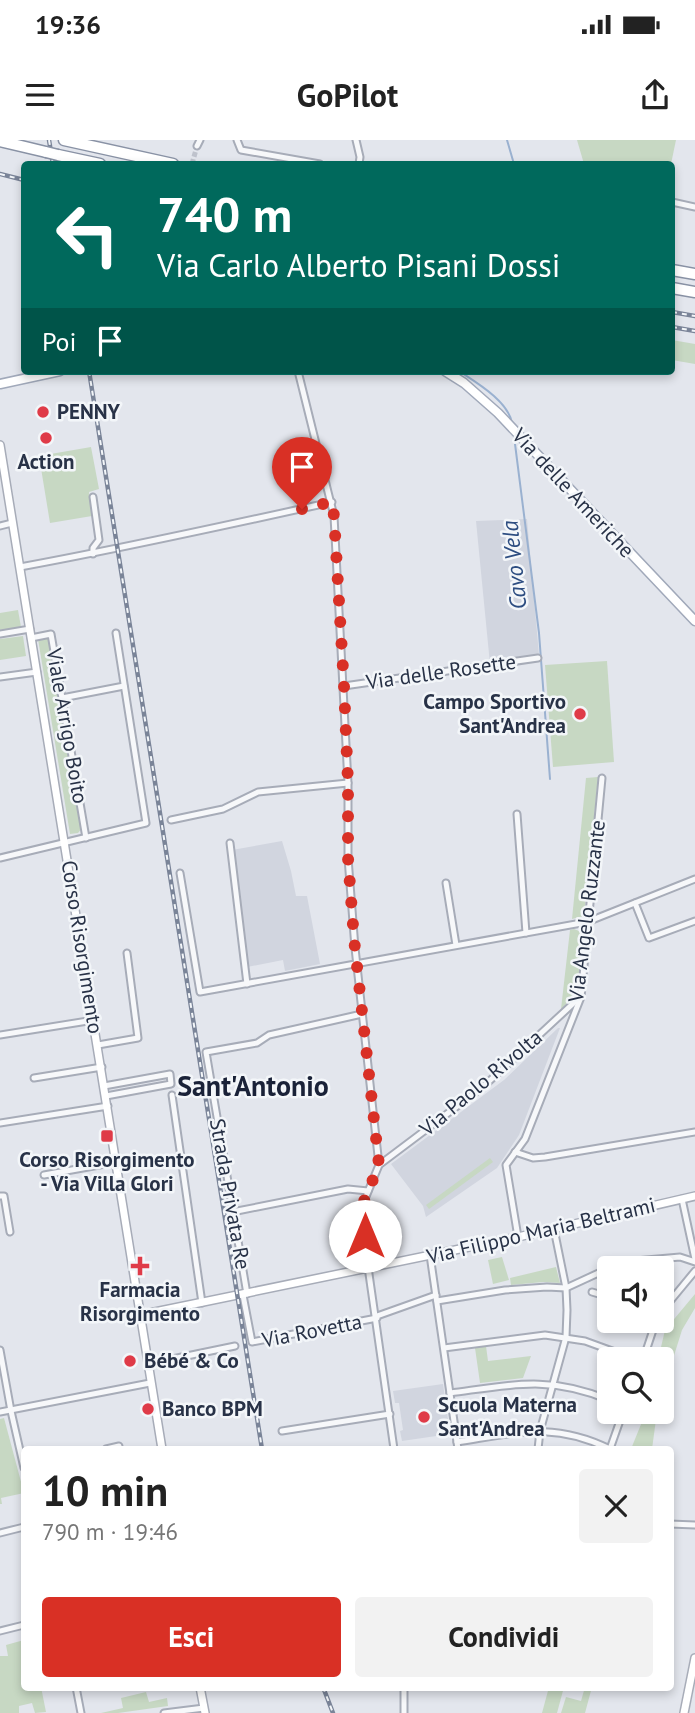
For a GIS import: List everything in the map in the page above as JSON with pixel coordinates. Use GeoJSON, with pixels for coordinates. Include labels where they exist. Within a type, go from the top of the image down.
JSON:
{"type":"FeatureCollection","features":[{"type":"Feature","properties":{"kind":"highway"},"geometry":{"type":"LineString","coordinates":[[64,140],[159,161]]}},
{"type":"Feature","properties":{"kind":"highway"},"geometry":{"type":"LineString","coordinates":[[0,141],[86,161]]}},
{"type":"Feature","properties":{"kind":"highway"},"geometry":{"type":"LineString","coordinates":[[675,271],[695,274]]}},
{"type":"Feature","properties":{"kind":"highway"},"geometry":{"type":"LineString","coordinates":[[675,289],[695,292]]}},
{"type":"Feature","properties":{"kind":"main road"},"geometry":{"type":"LineString","coordinates":[[0,384],[42,375]]}},
{"type":"Feature","properties":{"kind":"main road","name":"Via delle Americhe"},"geometry":{"type":"LineString","coordinates":[[451,375],[481,397],[513,429],[695,621]]}},
{"type":"Feature","properties":{"kind":"main road","name":"Corso Risorgimento"},"geometry":{"type":"LineString","coordinates":[[0,445],[161,1446]]}},
{"type":"Feature","properties":{"kind":"main road","name":"Via Filippo Maria Beltrami"},"geometry":{"type":"LineString","coordinates":[[140,1315],[518,1237],[695,1196]]}},
{"type":"Feature","properties":{"kind":"main road"},"geometry":{"type":"LineString","coordinates":[[684,1713],[695,1658]]}},
{"type":"Feature","properties":{"kind":"main road"},"geometry":{"type":"LineString","coordinates":[[201,1691],[204,1710]]}},
{"type":"Feature","properties":{"kind":"street"},"geometry":{"type":"LineString","coordinates":[[237,140],[241,150],[303,161]]}},
{"type":"Feature","properties":{"kind":"street"},"geometry":{"type":"LineString","coordinates":[[356,140],[360,161]]}},
{"type":"Feature","properties":{"kind":"street"},"geometry":{"type":"LineString","coordinates":[[675,203],[695,207]]}},
{"type":"Feature","properties":{"kind":"street","name":"Via delle Rosette"},"geometry":{"type":"LineString","coordinates":[[299,375],[334,516],[348,783],[348,858],[356,964],[379,1165],[360,1211],[394,1446]]}},
{"type":"Feature","properties":{"kind":"street"},"geometry":{"type":"LineString","coordinates":[[93,497],[99,540],[93,548],[93,554]]}},
{"type":"Feature","properties":{"kind":"street"},"geometry":{"type":"LineString","coordinates":[[20,567],[93,554],[332,502]]}},
{"type":"Feature","properties":{"kind":"street"},"geometry":{"type":"LineString","coordinates":[[0,526],[12,523]]}},
{"type":"Feature","properties":{"kind":"street"},"geometry":{"type":"LineString","coordinates":[[0,634],[30,629]]}},
{"type":"Feature","properties":{"kind":"street","name":"Viale Arrigo Boito"},"geometry":{"type":"LineString","coordinates":[[31,638],[51,634],[86,838]]}},
{"type":"Feature","properties":{"kind":"street"},"geometry":{"type":"LineString","coordinates":[[0,858],[146,823],[116,634]]}},
{"type":"Feature","properties":{"kind":"street","name":"Via delle Rosette"},"geometry":{"type":"LineString","coordinates":[[344,686],[538,658]]}},
{"type":"Feature","properties":{"kind":"street"},"geometry":{"type":"LineString","coordinates":[[0,677],[37,672]]}},
{"type":"Feature","properties":{"kind":"street"},"geometry":{"type":"LineString","coordinates":[[62,698],[124,687]]}},
{"type":"Feature","properties":{"kind":"street","name":"Via Angelo Ruzzante"},"geometry":{"type":"LineString","coordinates":[[518,1237],[506,1165],[525,1139],[581,997],[602,778]]}},
{"type":"Feature","properties":{"kind":"street"},"geometry":{"type":"LineString","coordinates":[[171,820],[223,809],[258,792],[348,783]]}},
{"type":"Feature","properties":{"kind":"street"},"geometry":{"type":"LineString","coordinates":[[517,814],[526,933]]}},
{"type":"Feature","properties":{"kind":"street"},"geometry":{"type":"LineString","coordinates":[[230,843],[247,984]]}},
{"type":"Feature","properties":{"kind":"street"},"geometry":{"type":"LineString","coordinates":[[180,873],[200,992],[587,922],[695,879]]}},
{"type":"Feature","properties":{"kind":"street"},"geometry":{"type":"LineString","coordinates":[[446,883],[456,945]]}},
{"type":"Feature","properties":{"kind":"street"},"geometry":{"type":"LineString","coordinates":[[635,903],[649,938],[695,921]]}},
{"type":"Feature","properties":{"kind":"street"},"geometry":{"type":"LineString","coordinates":[[98,1045],[138,1038],[127,953]]}},
{"type":"Feature","properties":{"kind":"street","name":"Via Paolo Rivolta"},"geometry":{"type":"LineString","coordinates":[[379,1165],[484,1086],[581,997]]}},
{"type":"Feature","properties":{"kind":"street","name":"Strada Privata Re"},"geometry":{"type":"LineString","coordinates":[[245,1295],[206,1052],[257,1043],[269,1035],[362,1014]]}},
{"type":"Feature","properties":{"kind":"street"},"geometry":{"type":"LineString","coordinates":[[0,1035],[94,1020]]}},
{"type":"Feature","properties":{"kind":"street"},"geometry":{"type":"LineString","coordinates":[[34,1078],[102,1067]]}},
{"type":"Feature","properties":{"kind":"street"},"geometry":{"type":"LineString","coordinates":[[104,1086],[170,1074],[171,1084],[106,1096]]}},
{"type":"Feature","properties":{"kind":"street"},"geometry":{"type":"LineString","coordinates":[[172,1095],[202,1303]]}},
{"type":"Feature","properties":{"kind":"street"},"geometry":{"type":"LineString","coordinates":[[0,1124],[107,1106]]}},
{"type":"Feature","properties":{"kind":"street"},"geometry":{"type":"LineString","coordinates":[[515,1152],[533,1158],[545,1157],[695,1132]]}},
{"type":"Feature","properties":{"kind":"street"},"geometry":{"type":"LineString","coordinates":[[44,1175],[116,1162]]}},
{"type":"Feature","properties":{"kind":"street"},"geometry":{"type":"LineString","coordinates":[[232,1212],[348,1189],[369,1191]]}},
{"type":"Feature","properties":{"kind":"street"},"geometry":{"type":"LineString","coordinates":[[0,1196],[4,1196],[10,1232]]}},
{"type":"Feature","properties":{"kind":"street"},"geometry":{"type":"LineString","coordinates":[[377,1317],[436,1298],[505,1290],[566,1288],[604,1270],[635,1261],[680,1258],[695,1261],[682,1199]]}},
{"type":"Feature","properties":{"kind":"street"},"geometry":{"type":"LineString","coordinates":[[538,1446],[566,1337],[568,1310],[554,1229]]}},
{"type":"Feature","properties":{"kind":"street"},"geometry":{"type":"LineString","coordinates":[[430,1255],[457,1446],[540,1431],[573,1435],[602,1446]]}},
{"type":"Feature","properties":{"kind":"street"},"geometry":{"type":"LineString","coordinates":[[674,1296],[695,1271]]}},
{"type":"Feature","properties":{"kind":"street"},"geometry":{"type":"LineString","coordinates":[[592,1292],[597,1293]]}},
{"type":"Feature","properties":{"kind":"street","name":"Via Rovetta"},"geometry":{"type":"LineString","coordinates":[[245,1295],[252,1342],[377,1317]]}},
{"type":"Feature","properties":{"kind":"street"},"geometry":{"type":"LineString","coordinates":[[444,1348],[528,1336],[566,1337],[604,1347]]}},
{"type":"Feature","properties":{"kind":"street","name":"Via Rovetta"},"geometry":{"type":"LineString","coordinates":[[148,1364],[235,1346]]}},
{"type":"Feature","properties":{"kind":"street"},"geometry":{"type":"LineString","coordinates":[[0,1350],[21,1455]]}},
{"type":"Feature","properties":{"kind":"street"},"geometry":{"type":"LineString","coordinates":[[0,1412],[150,1383]]}},
{"type":"Feature","properties":{"kind":"street"},"geometry":{"type":"LineString","coordinates":[[450,1393],[539,1383],[597,1395]]}},
{"type":"Feature","properties":{"kind":"street"},"geometry":{"type":"LineString","coordinates":[[282,1431],[390,1414]]}},
{"type":"Feature","properties":{"kind":"street"},"geometry":{"type":"LineString","coordinates":[[611,1446],[619,1424]]}},
{"type":"Feature","properties":{"kind":"street"},"geometry":{"type":"LineString","coordinates":[[674,1524],[695,1525]]}},
{"type":"Feature","properties":{"kind":"street"},"geometry":{"type":"LineString","coordinates":[[0,1533],[21,1528]]}},
{"type":"Feature","properties":{"kind":"street"},"geometry":{"type":"LineString","coordinates":[[0,1631],[21,1626]]}},
{"type":"Feature","properties":{"kind":"street"},"geometry":{"type":"LineString","coordinates":[[77,1691],[81,1713]]}},
{"type":"Feature","properties":{"kind":"street"},"geometry":{"type":"LineString","coordinates":[[404,1691],[404,1713]]}},
{"type":"Feature","properties":{"kind":"street"},"geometry":{"type":"LineString","coordinates":[[164,1713],[204,1710]]}},
{"type":"Feature","properties":{"kind":"shaded area"},"geometry":{"type":"Polygon","coordinates":[[[527,519],[539,655],[490,664],[476,521],[527,519]]]}},
{"type":"Feature","properties":{"kind":"shaded area"},"geometry":{"type":"Polygon","coordinates":[[[282,841],[296,896],[307,896],[320,964],[285,971],[283,960],[247,967],[232,850],[282,841]]]}},
{"type":"Feature","properties":{"kind":"shaded area"},"geometry":{"type":"Polygon","coordinates":[[[558,1028],[519,1135],[497,1168],[426,1217],[423,1206],[391,1164],[504,1080],[558,1028]]]}},
{"type":"Feature","properties":{"kind":"shaded area","name":"Scuola Materna Sant'Andrea"},"geometry":{"type":"Polygon","coordinates":[[[443,1384],[450,1434],[402,1441],[399,1403],[395,1403],[393,1391],[443,1384]]]}},
{"type":"Feature","properties":{"kind":"green space"},"geometry":{"type":"Polygon","coordinates":[[[577,140],[676,140],[672,161],[583,161],[577,140]]]}},
{"type":"Feature","properties":{"kind":"green space"},"geometry":{"type":"Polygon","coordinates":[[[675,341],[695,344],[695,364],[675,361],[675,341]]]}},
{"type":"Feature","properties":{"kind":"green space"},"geometry":{"type":"Polygon","coordinates":[[[91,447],[99,489],[89,492],[92,516],[50,523],[39,456],[91,447]]]}},
{"type":"Feature","properties":{"kind":"green space"},"geometry":{"type":"Polygon","coordinates":[[[18,610],[21,627],[0,630],[0,613],[18,610]]]}},
{"type":"Feature","properties":{"kind":"green space"},"geometry":{"type":"Polygon","coordinates":[[[23,636],[26,656],[0,660],[0,639],[23,636]]]}},
{"type":"Feature","properties":{"kind":"green space"},"geometry":{"type":"Polygon","coordinates":[[[38,639],[51,639],[82,828],[78,833],[70,834],[38,639]]]}},
{"type":"Feature","properties":{"kind":"green space","name":"Campo Sportivo Sant'Andrea"},"geometry":{"type":"Polygon","coordinates":[[[607,661],[614,762],[553,767],[545,665],[607,661]]]}},
{"type":"Feature","properties":{"kind":"green space"},"geometry":{"type":"Polygon","coordinates":[[[598,777],[584,916],[572,919],[586,778],[598,777]]]}},
{"type":"Feature","properties":{"kind":"green space"},"geometry":{"type":"Polygon","coordinates":[[[570,930],[579,931],[582,937],[580,966],[576,985],[568,1002],[561,1009],[570,930]]]}},
{"type":"Feature","properties":{"kind":"green space"},"geometry":{"type":"Polygon","coordinates":[[[490,1158],[493,1162],[429,1209],[426,1205],[490,1158]]]}},
{"type":"Feature","properties":{"kind":"green space"},"geometry":{"type":"Polygon","coordinates":[[[502,1257],[509,1280],[493,1284],[488,1260],[502,1257]]]}},
{"type":"Feature","properties":{"kind":"green space"},"geometry":{"type":"Polygon","coordinates":[[[556,1267],[560,1283],[511,1285],[510,1278],[556,1267]]]}},
{"type":"Feature","properties":{"kind":"green space"},"geometry":{"type":"Polygon","coordinates":[[[695,1294],[695,1308],[682,1330],[674,1356],[674,1347],[661,1347],[664,1333],[674,1333],[674,1319],[695,1294]]]}},
{"type":"Feature","properties":{"kind":"green space"},"geometry":{"type":"Polygon","coordinates":[[[486,1346],[488,1361],[531,1356],[523,1378],[480,1383],[475,1348],[486,1346]]]}},
{"type":"Feature","properties":{"kind":"green space"},"geometry":{"type":"Polygon","coordinates":[[[4,1418],[21,1482],[21,1494],[1,1498],[2,1504],[0,1504],[0,1419],[4,1418]]]}},
{"type":"Feature","properties":{"kind":"green space"},"geometry":{"type":"Polygon","coordinates":[[[641,1424],[655,1424],[652,1446],[632,1446],[641,1424]]]}},
{"type":"Feature","properties":{"kind":"green space"},"geometry":{"type":"Polygon","coordinates":[[[21,1641],[21,1691],[42,1691],[46,1712],[35,1713],[32,1703],[19,1706],[19,1713],[0,1713],[0,1656],[8,1656],[6,1645],[21,1641]]]}},
{"type":"Feature","properties":{"kind":"green space"},"geometry":{"type":"Polygon","coordinates":[[[548,1691],[563,1691],[557,1713],[542,1713],[548,1691]]]}},
{"type":"Feature","properties":{"kind":"green space"},"geometry":{"type":"Polygon","coordinates":[[[584,1691],[591,1691],[585,1713],[561,1713],[566,1697],[581,1701],[584,1691]]]}},
{"type":"Feature","properties":{"kind":"green space"},"geometry":{"type":"Polygon","coordinates":[[[146,1692],[149,1702],[167,1698],[168,1706],[101,1713],[123,1708],[121,1698],[146,1692]]]}},
{"type":"Feature","properties":{"kind":"waterway","name":"Cavo Vela"},"geometry":{"type":"LineString","coordinates":[[507,140],[513,161]]}},
{"type":"Feature","properties":{"kind":"waterway","name":"Cavo Vela"},"geometry":{"type":"LineString","coordinates":[[465,375],[505,407],[512,423]]}},
{"type":"Feature","properties":{"kind":"waterway","name":"Cavo Vela"},"geometry":{"type":"LineString","coordinates":[[514,436],[539,633],[550,779]]}},
{"type":"Feature","properties":{"kind":"tunnel"},"geometry":{"type":"LineString","coordinates":[[193,161],[197,146]]}},
{"type":"Feature","properties":{"kind":"railway"},"geometry":{"type":"LineString","coordinates":[[49,140],[52,161]]}},
{"type":"Feature","properties":{"kind":"railway"},"geometry":{"type":"LineString","coordinates":[[0,174],[21,179]]}},
{"type":"Feature","properties":{"kind":"railway"},"geometry":{"type":"LineString","coordinates":[[675,313],[695,316]]}},
{"type":"Feature","properties":{"kind":"railway"},"geometry":{"type":"LineString","coordinates":[[675,328],[695,331]]}},
{"type":"Feature","properties":{"kind":"railway"},"geometry":{"type":"LineString","coordinates":[[90,375],[262,1446]]}},
{"type":"Feature","properties":{"kind":"railway"},"geometry":{"type":"LineString","coordinates":[[325,1691],[333,1713]]}},
{"type":"Feature","properties":{"kind":"place","name":"PENNY"},"geometry":{"type":"Point","coordinates":[43,412]}},
{"type":"Feature","properties":{"kind":"place","name":"Action"},"geometry":{"type":"Point","coordinates":[46,438]}},
{"type":"Feature","properties":{"kind":"place","name":"Campo Sportivo Sant'Andrea"},"geometry":{"type":"Point","coordinates":[580,714]}},
{"type":"Feature","properties":{"kind":"place","name":"Corso Risorgimento - Via Villa Glori"},"geometry":{"type":"Point","coordinates":[107,1136]}},
{"type":"Feature","properties":{"kind":"place","name":"Farmacia Risorgimento"},"geometry":{"type":"Point","coordinates":[140,1266]}},
{"type":"Feature","properties":{"kind":"place","name":"Bébé & Co"},"geometry":{"type":"Point","coordinates":[130,1361]}},
{"type":"Feature","properties":{"kind":"place","name":"Banco BPM"},"geometry":{"type":"Point","coordinates":[148,1409]}},
{"type":"Feature","properties":{"kind":"place","name":"Scuola Materna Sant'Andrea"},"geometry":{"type":"Point","coordinates":[424,1417]}},
{"type":"Feature","properties":{"kind":"district","name":"Sant'Antonio"},"geometry":{"type":"Point","coordinates":[253,1086]}},
{"type":"Feature","properties":{"kind":"route"},"geometry":{"type":"LineString","coordinates":[[302,509],[332,502],[334,516],[348,783],[348,858],[360,1005],[379,1165],[360,1211],[365,1236]]}}]}
